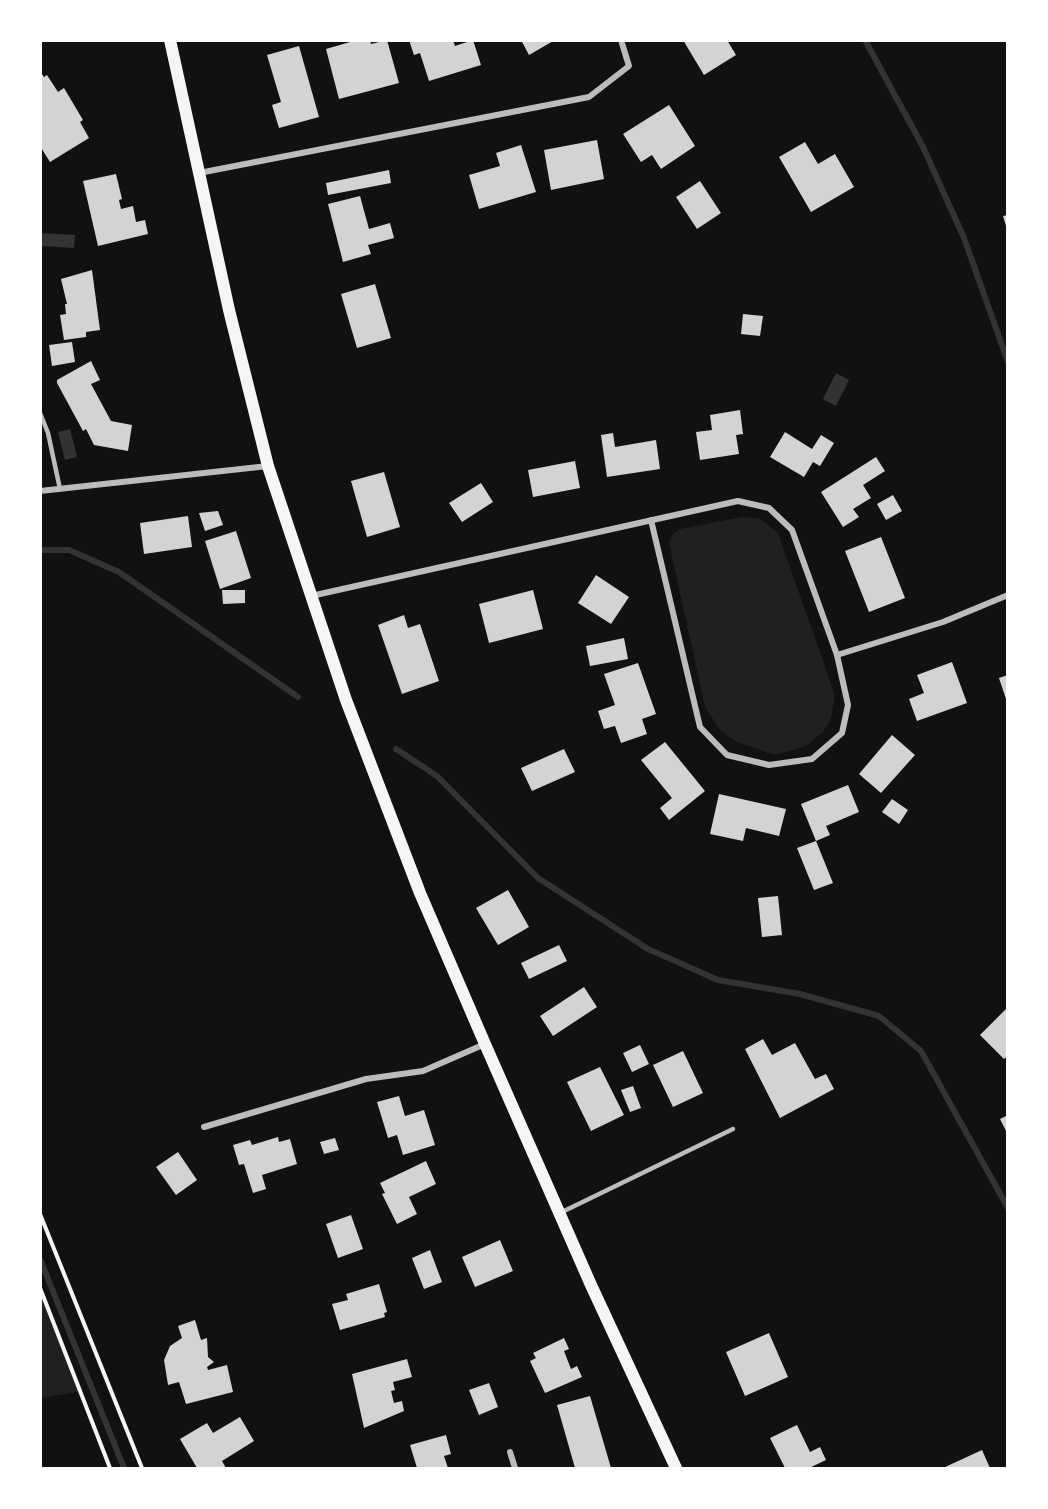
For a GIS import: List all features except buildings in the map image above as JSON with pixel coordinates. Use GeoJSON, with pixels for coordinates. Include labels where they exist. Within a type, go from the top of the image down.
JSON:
{"type":"FeatureCollection","features":[{"type":"Feature","properties":{"kind":"main road"},"geometry":{"type":"LineString","coordinates":[[170,40],[229,310],[268,466],[309,597],[416,882],[559,1214],[675,1468]]}},
{"type":"Feature","properties":{"kind":"street"},"geometry":{"type":"LineString","coordinates":[[199,173],[589,97],[629,66],[621,40]]}},
{"type":"Feature","properties":{"kind":"street"},"geometry":{"type":"LineString","coordinates":[[40,491],[268,466]]}},
{"type":"Feature","properties":{"kind":"street"},"geometry":{"type":"LineString","coordinates":[[309,597],[651,520],[738,501],[769,508],[792,531],[837,655],[848,705],[842,733],[812,759],[769,765],[727,755],[700,727],[651,520]]}},
{"type":"Feature","properties":{"kind":"street"},"geometry":{"type":"LineString","coordinates":[[837,655],[943,622],[1008,595]]}},
{"type":"Feature","properties":{"kind":"street"},"geometry":{"type":"LineString","coordinates":[[204,1128],[366,1079],[423,1071],[485,1044]]}},
{"type":"Feature","properties":{"kind":"street"},"geometry":{"type":"LineString","coordinates":[[510,1452],[515,1468]]}},
{"type":"Feature","properties":{"kind":"lane"},"geometry":{"type":"LineString","coordinates":[[40,413],[48,434],[60,489]]}},
{"type":"Feature","properties":{"kind":"lane"},"geometry":{"type":"LineString","coordinates":[[559,1214],[733,1129]]}},
{"type":"Feature","properties":{"kind":"path"},"geometry":{"type":"LineString","coordinates":[[40,1214],[142,1468]]}},
{"type":"Feature","properties":{"kind":"path"},"geometry":{"type":"LineString","coordinates":[[40,1288],[110,1468]]}},
{"type":"Feature","properties":{"kind":"shaded area"},"geometry":{"type":"Polygon","coordinates":[[[41,233],[75,235],[74,248],[41,246],[41,233]]]}},
{"type":"Feature","properties":{"kind":"shaded area"},"geometry":{"type":"Polygon","coordinates":[[[836,373],[849,380],[836,406],[823,399],[836,373]]]}},
{"type":"Feature","properties":{"kind":"shaded area"},"geometry":{"type":"Polygon","coordinates":[[[70,429],[77,457],[65,460],[58,432],[70,429]]]}},
{"type":"Feature","properties":{"kind":"shaded area"},"geometry":{"type":"Polygon","coordinates":[[[742,517],[759,518],[778,533],[835,695],[831,719],[823,732],[806,746],[775,755],[737,742],[720,730],[705,707],[669,543],[673,534],[680,529],[742,517]]]}},
{"type":"Feature","properties":{"kind":"shaded area"},"geometry":{"type":"Polygon","coordinates":[[[41,1285],[83,1391],[41,1398],[41,1285]]]}},
{"type":"Feature","properties":{"kind":"waterway"},"geometry":{"type":"LineString","coordinates":[[865,40],[923,147],[964,238],[1008,362]]}},
{"type":"Feature","properties":{"kind":"waterway"},"geometry":{"type":"LineString","coordinates":[[40,550],[69,550],[119,572],[298,697]]}},
{"type":"Feature","properties":{"kind":"waterway"},"geometry":{"type":"LineString","coordinates":[[396,749],[437,776],[538,878],[648,949],[718,980],[800,994],[879,1016],[921,1051],[1008,1208]]}},
{"type":"Feature","properties":{"kind":"waterway"},"geometry":{"type":"LineString","coordinates":[[40,1259],[124,1468]]}}]}
